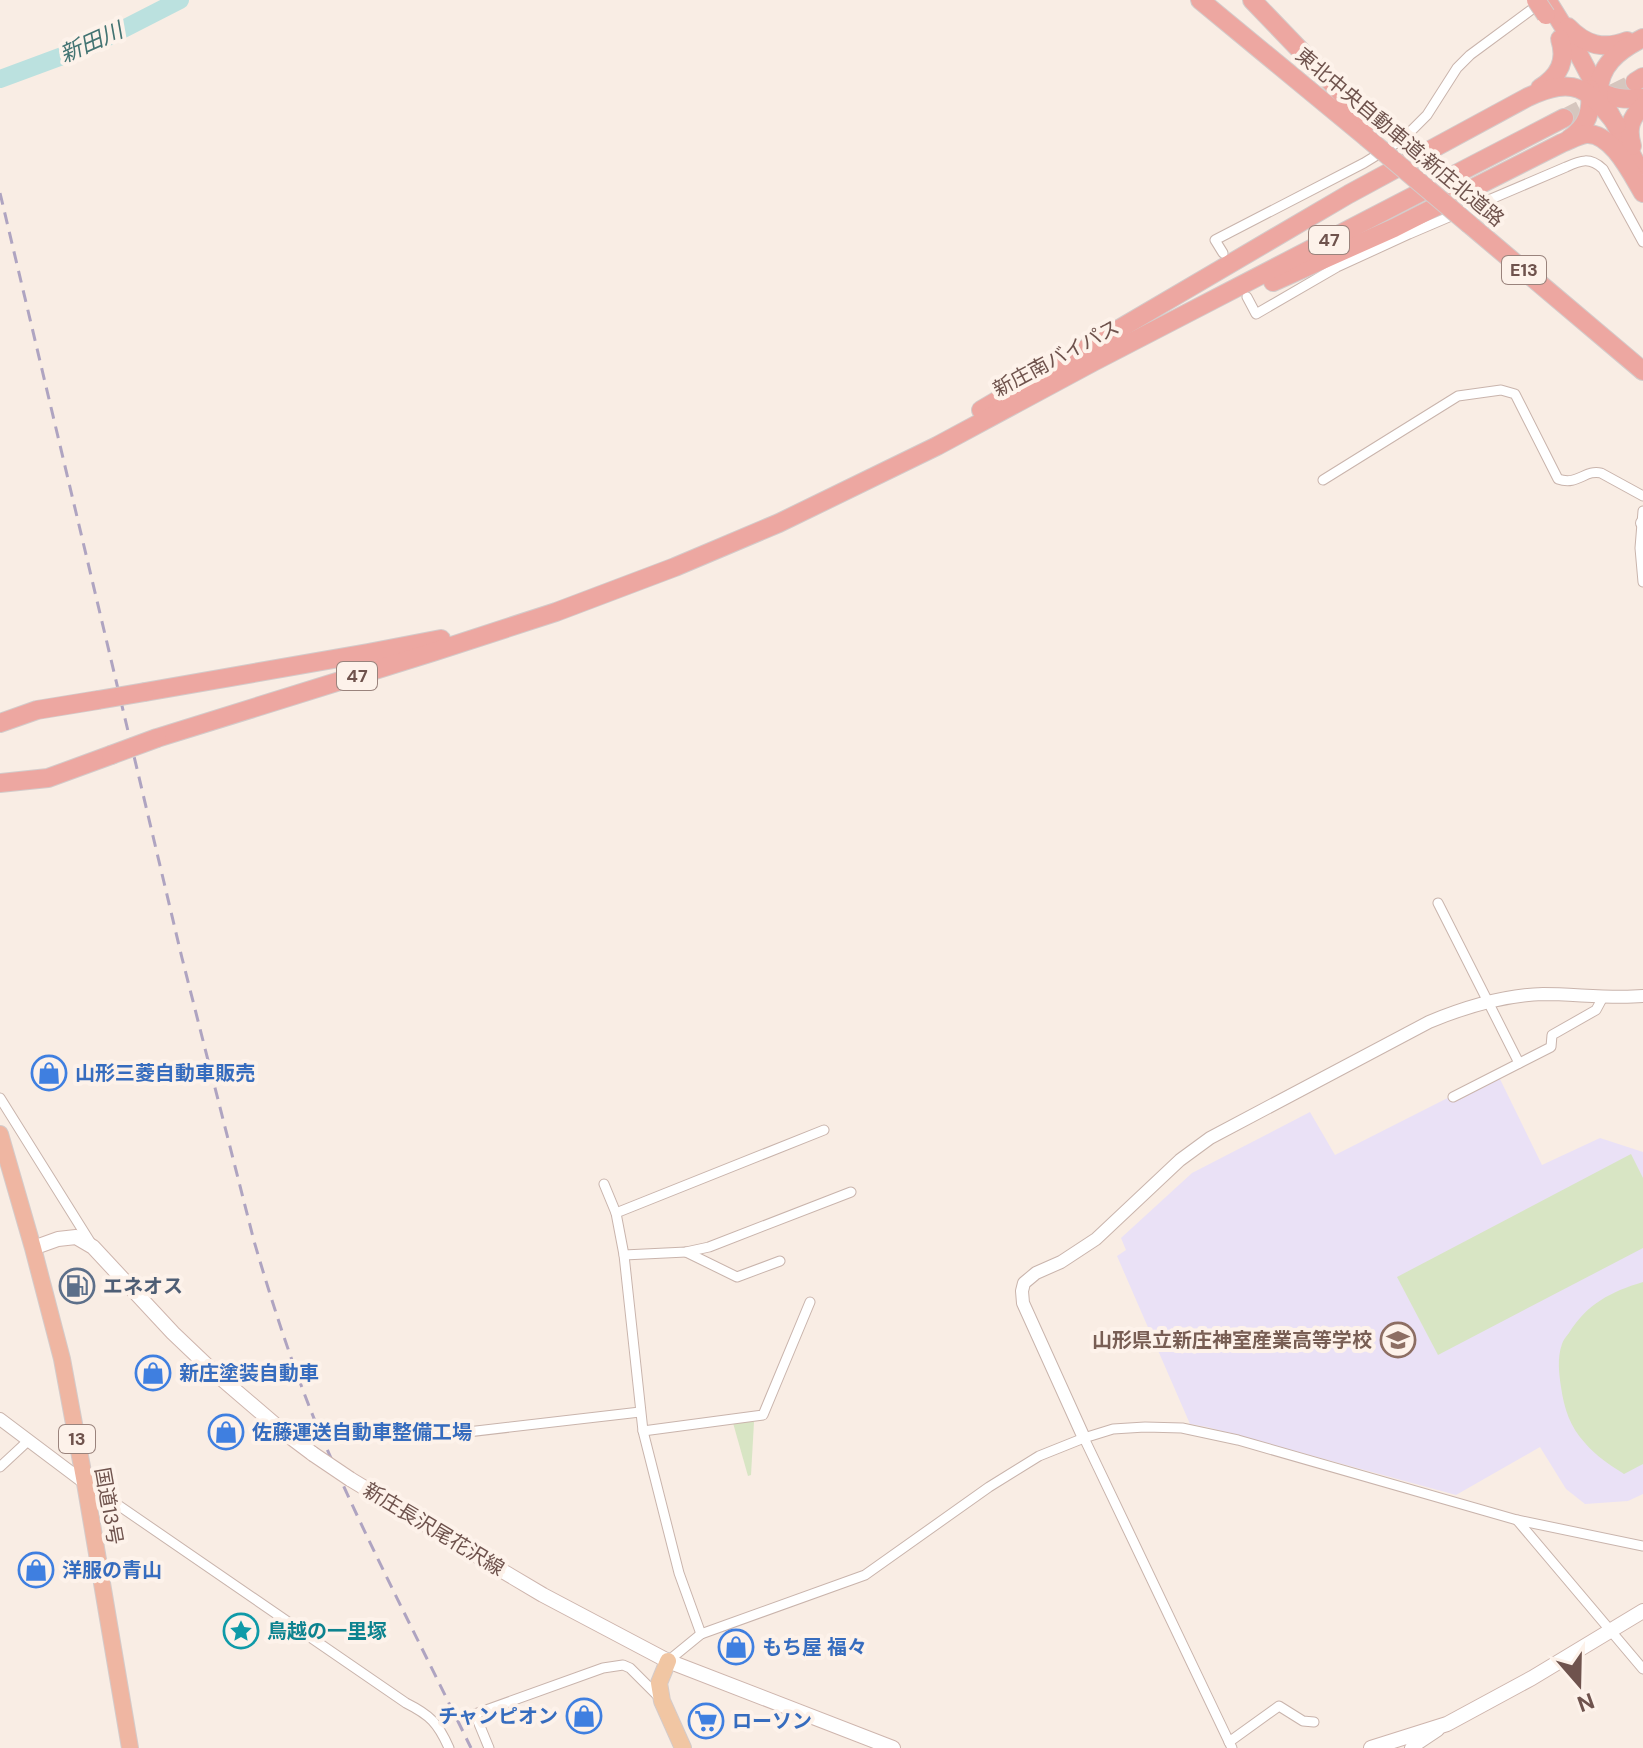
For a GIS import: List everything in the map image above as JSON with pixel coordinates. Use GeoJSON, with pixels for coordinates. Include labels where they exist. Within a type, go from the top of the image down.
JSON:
{"type":"FeatureCollection","features":[{"type":"Feature","properties":{"kind":"highway"},"geometry":{"type":"LineString","coordinates":[[1189,0],[1285,69]]}},
{"type":"Feature","properties":{"kind":"highway","name":"東北中央自動車道;新庄北道路"},"geometry":{"type":"LineString","coordinates":[[1200,0],[1370,133],[1643,371]]}},
{"type":"Feature","properties":{"kind":"highway"},"geometry":{"type":"LineString","coordinates":[[1252,0],[1370,133]]}},
{"type":"Feature","properties":{"kind":"highway"},"geometry":{"type":"LineString","coordinates":[[1545,5],[1576,36],[1590,44],[1612,46],[1643,36]]}},
{"type":"Feature","properties":{"kind":"highway"},"geometry":{"type":"LineString","coordinates":[[1545,5],[1560,39],[1579,65]]}},
{"type":"Feature","properties":{"kind":"highway"},"geometry":{"type":"LineString","coordinates":[[1545,5],[1638,172]]}},
{"type":"Feature","properties":{"kind":"highway"},"geometry":{"type":"LineString","coordinates":[[1562,143],[1577,134],[1586,123],[1610,60],[1643,36]]}},
{"type":"Feature","properties":{"kind":"highway"},"geometry":{"type":"LineString","coordinates":[[1514,105],[1557,74],[1563,62],[1560,39]]}},
{"type":"Feature","properties":{"kind":"highway"},"geometry":{"type":"LineString","coordinates":[[883,471],[1349,194],[1514,105],[1557,87],[1573,87],[1623,99],[1640,86]]}},
{"type":"Feature","properties":{"kind":"highway"},"geometry":{"type":"LineString","coordinates":[[1643,106],[1632,118],[1629,132],[1643,193]]}},
{"type":"Feature","properties":{"kind":"highway","name":"新庄南バイパス"},"geometry":{"type":"LineString","coordinates":[[883,471],[1564,118]]}},
{"type":"Feature","properties":{"kind":"highway"},"geometry":{"type":"LineString","coordinates":[[883,471],[1040,399],[1210,311],[1394,228],[1583,134],[1596,135],[1638,172]]}},
{"type":"Feature","properties":{"kind":"highway","name":"47"},"geometry":{"type":"LineString","coordinates":[[0,783],[48,778],[157,738],[433,652],[555,609],[725,542],[883,471]]}},
{"type":"Feature","properties":{"kind":"highway","name":"47"},"geometry":{"type":"LineString","coordinates":[[0,723],[37,710],[431,641],[555,609]]}},
{"type":"Feature","properties":{"kind":"highway","name":"国道13号"},"geometry":{"type":"LineString","coordinates":[[0,1134],[62,1359],[130,1748]]}},
{"type":"Feature","properties":{"kind":"main road"},"geometry":{"type":"LineString","coordinates":[[33,1248],[58,1239],[76,1237],[93,1247]]}},
{"type":"Feature","properties":{"kind":"main road","name":"新庄長沢尾花沢線"},"geometry":{"type":"LineString","coordinates":[[93,1247],[216,1374],[276,1426],[350,1479],[530,1587],[668,1661],[893,1748]]}},
{"type":"Feature","properties":{"kind":"main road"},"geometry":{"type":"LineString","coordinates":[[1371,1748],[1447,1724],[1532,1678],[1643,1611]]}},
{"type":"Feature","properties":{"kind":"main road"},"geometry":{"type":"LineString","coordinates":[[668,1661],[659,1683],[662,1701],[683,1748]]}},
{"type":"Feature","properties":{"kind":"street"},"geometry":{"type":"LineString","coordinates":[[1223,253],[1215,240],[1364,163],[1403,139],[1427,115],[1457,68],[1470,55],[1545,5]]}},
{"type":"Feature","properties":{"kind":"street"},"geometry":{"type":"LineString","coordinates":[[1247,297],[1256,314],[1373,250],[1587,160],[1596,162],[1603,169],[1643,242]]}},
{"type":"Feature","properties":{"kind":"street"},"geometry":{"type":"LineString","coordinates":[[1323,480],[1458,396],[1501,390],[1515,394],[1558,479],[1574,481],[1594,471],[1643,496]]}},
{"type":"Feature","properties":{"kind":"street"},"geometry":{"type":"LineString","coordinates":[[1643,511],[1640,548],[1643,582]]}},
{"type":"Feature","properties":{"kind":"street"},"geometry":{"type":"LineString","coordinates":[[1438,903],[1519,1063]]}},
{"type":"Feature","properties":{"kind":"street"},"geometry":{"type":"LineString","coordinates":[[1314,1722],[1303,1721],[1279,1706],[1231,1745],[1023,1303],[1024,1283],[1096,1239],[1180,1160],[1210,1138],[1429,1022],[1464,1007],[1509,997],[1543,994],[1643,996]]}},
{"type":"Feature","properties":{"kind":"street"},"geometry":{"type":"LineString","coordinates":[[1453,1097],[1551,1047],[1552,1035],[1596,1010],[1603,997]]}},
{"type":"Feature","properties":{"kind":"street"},"geometry":{"type":"LineString","coordinates":[[0,1098],[93,1247]]}},
{"type":"Feature","properties":{"kind":"street"},"geometry":{"type":"LineString","coordinates":[[616,1213],[824,1130]]}},
{"type":"Feature","properties":{"kind":"street"},"geometry":{"type":"LineString","coordinates":[[604,1184],[616,1213],[624,1255],[643,1431],[675,1562],[701,1634]]}},
{"type":"Feature","properties":{"kind":"street"},"geometry":{"type":"LineString","coordinates":[[624,1255],[686,1252],[709,1247],[851,1192]]}},
{"type":"Feature","properties":{"kind":"street"},"geometry":{"type":"LineString","coordinates":[[686,1252],[737,1277],[780,1261]]}},
{"type":"Feature","properties":{"kind":"street"},"geometry":{"type":"LineString","coordinates":[[643,1431],[763,1415],[810,1302]]}},
{"type":"Feature","properties":{"kind":"street"},"geometry":{"type":"LineString","coordinates":[[416,1438],[640,1412]]}},
{"type":"Feature","properties":{"kind":"street"},"geometry":{"type":"LineString","coordinates":[[0,1419],[85,1483],[406,1703],[428,1714],[449,1748]]}},
{"type":"Feature","properties":{"kind":"street"},"geometry":{"type":"LineString","coordinates":[[668,1661],[701,1634],[865,1575],[989,1487],[1039,1456],[1113,1429],[1182,1428],[1238,1440],[1517,1520],[1643,1546]]}},
{"type":"Feature","properties":{"kind":"street"},"geometry":{"type":"LineString","coordinates":[[0,1467],[29,1440]]}},
{"type":"Feature","properties":{"kind":"street"},"geometry":{"type":"LineString","coordinates":[[1517,1520],[1643,1669]]}},
{"type":"Feature","properties":{"kind":"street"},"geometry":{"type":"LineString","coordinates":[[489,1748],[475,1714],[614,1665],[630,1668],[662,1701]]}},
{"type":"Feature","properties":{"kind":"street"},"geometry":{"type":"LineString","coordinates":[[1411,1748],[1447,1724]]}},
{"type":"Feature","properties":{"kind":"shaded area","name":"山形県立新庄神室産業高等学校"},"geometry":{"type":"Polygon","coordinates":[[[1497,1073],[1542,1165],[1600,1138],[1643,1152],[1643,1494],[1628,1501],[1585,1504],[1566,1489],[1540,1447],[1456,1495],[1190,1424],[1117,1256],[1126,1250],[1121,1238],[1192,1173],[1310,1112],[1335,1155],[1497,1073]]]}},
{"type":"Feature","properties":{"kind":"green space"},"geometry":{"type":"Polygon","coordinates":[[[1631,1154],[1643,1178],[1643,1248],[1438,1355],[1397,1277],[1631,1154]]]}},
{"type":"Feature","properties":{"kind":"green space"},"geometry":{"type":"Polygon","coordinates":[[[1643,1282],[1643,1464],[1624,1474],[1594,1452],[1572,1424],[1562,1395],[1559,1355],[1564,1340],[1592,1307],[1620,1290],[1643,1282]]]}},
{"type":"Feature","properties":{"kind":"green space"},"geometry":{"type":"Polygon","coordinates":[[[754,1422],[751,1475],[748,1476],[733,1423],[754,1422]]]}},
{"type":"Feature","properties":{"kind":"waterway","name":"新田川"},"geometry":{"type":"LineString","coordinates":[[0,79],[92,45],[180,0]]}},
{"type":"Feature","properties":{"kind":"tunnel"},"geometry":{"type":"LineString","coordinates":[[1564,118],[1635,82]]}},
{"type":"Feature","properties":{"kind":"railway"},"geometry":{"type":"LineString","coordinates":[[0,193],[182,958],[261,1265],[320,1433],[471,1748]]}},
{"type":"Feature","properties":{"kind":"place","name":"山形三菱自動車販売"},"geometry":{"type":"Point","coordinates":[49,1073]}},
{"type":"Feature","properties":{"kind":"place","name":"エネオス"},"geometry":{"type":"Point","coordinates":[77,1286]}},
{"type":"Feature","properties":{"kind":"place","name":"山形県立新庄神室産業高等学校"},"geometry":{"type":"Point","coordinates":[1398,1340]}},
{"type":"Feature","properties":{"kind":"place","name":"新庄塗装自動車"},"geometry":{"type":"Point","coordinates":[153,1373]}},
{"type":"Feature","properties":{"kind":"place","name":"佐藤運送自動車整備工場"},"geometry":{"type":"Point","coordinates":[226,1432]}},
{"type":"Feature","properties":{"kind":"place","name":"洋服の青山"},"geometry":{"type":"Point","coordinates":[36,1570]}},
{"type":"Feature","properties":{"kind":"place","name":"鳥越の一里塚"},"geometry":{"type":"Point","coordinates":[241,1631]}},
{"type":"Feature","properties":{"kind":"place","name":"もち屋 福々"},"geometry":{"type":"Point","coordinates":[736,1647]}},
{"type":"Feature","properties":{"kind":"place","name":"チャンピオン"},"geometry":{"type":"Point","coordinates":[584,1716]}},
{"type":"Feature","properties":{"kind":"place","name":"ローソン"},"geometry":{"type":"Point","coordinates":[706,1721]}}]}
